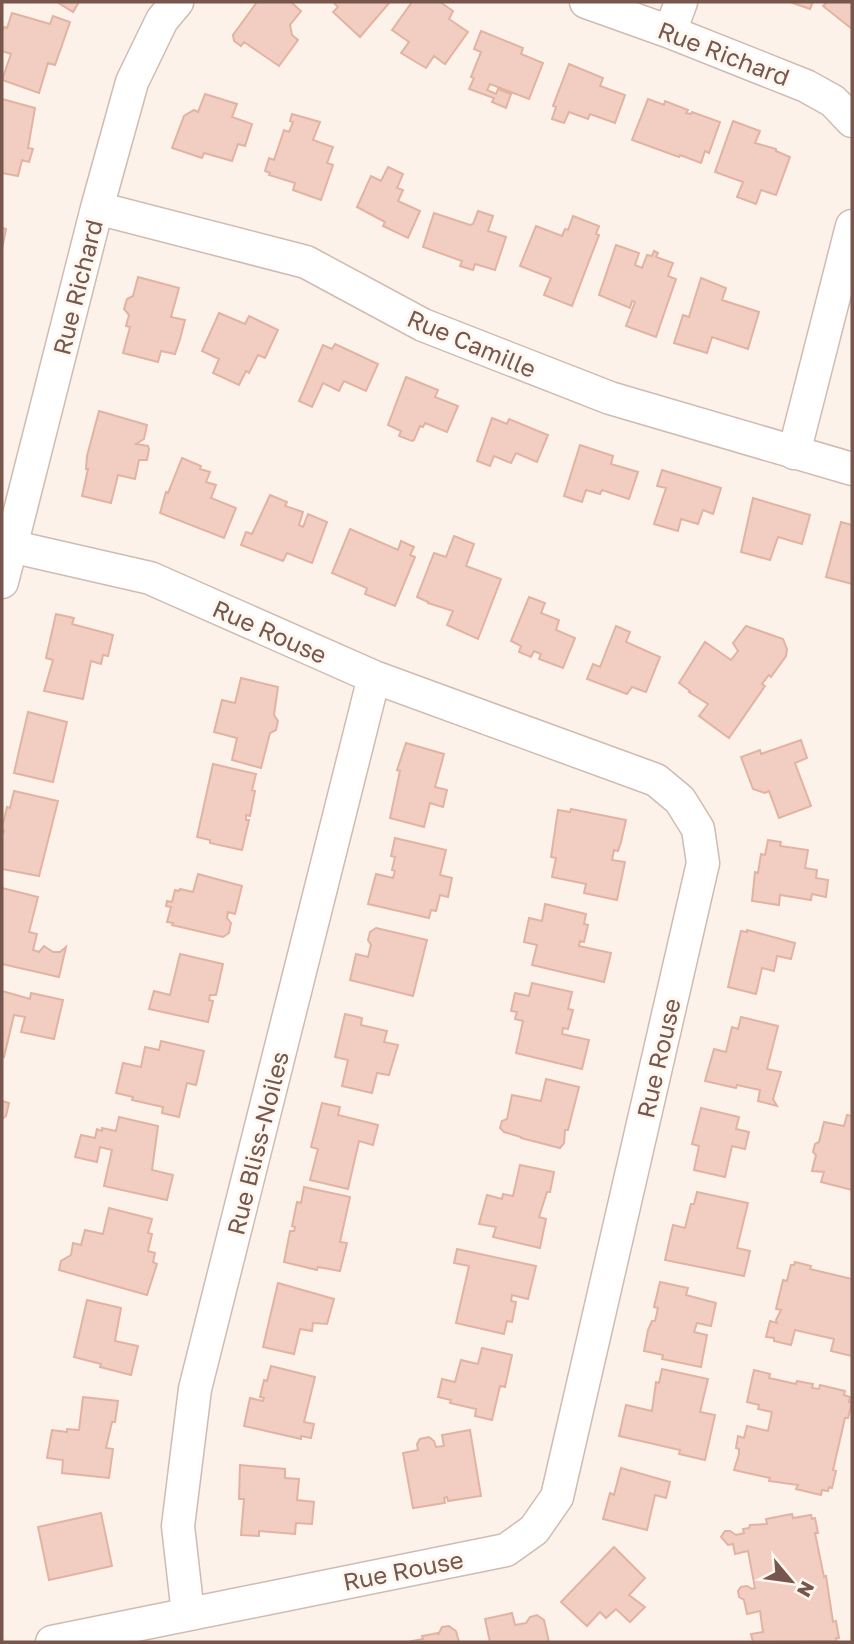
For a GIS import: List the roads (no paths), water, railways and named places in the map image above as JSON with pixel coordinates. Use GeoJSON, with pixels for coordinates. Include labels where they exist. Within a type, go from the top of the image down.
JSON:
{"type":"FeatureCollection","features":[{"type":"Feature","properties":{"kind":"street","name":"Rue Richard"},"geometry":{"type":"LineString","coordinates":[[2,583],[97,208],[132,82],[162,20],[177,2]]}},
{"type":"Feature","properties":{"kind":"street","name":"Rue Richard"},"geometry":{"type":"LineString","coordinates":[[586,2],[806,86],[833,101],[852,121]]}},
{"type":"Feature","properties":{"kind":"street"},"geometry":{"type":"LineString","coordinates":[[670,32],[681,2]]}},
{"type":"Feature","properties":{"kind":"street","name":"Rue Camille"},"geometry":{"type":"LineString","coordinates":[[97,208],[306,262],[423,325],[610,398],[852,469]]}},
{"type":"Feature","properties":{"kind":"street"},"geometry":{"type":"LineString","coordinates":[[794,453],[852,226]]}},
{"type":"Feature","properties":{"kind":"street","name":"Rue Rouse"},"geometry":{"type":"LineString","coordinates":[[10,546],[150,578],[374,677],[656,780],[680,800],[698,829],[703,863],[557,1497],[534,1530],[506,1549],[52,1642]]}},
{"type":"Feature","properties":{"kind":"street","name":"Rue Bliss-Noiles"},"geometry":{"type":"LineString","coordinates":[[188,1614],[178,1526],[195,1389],[374,677]]}}]}
